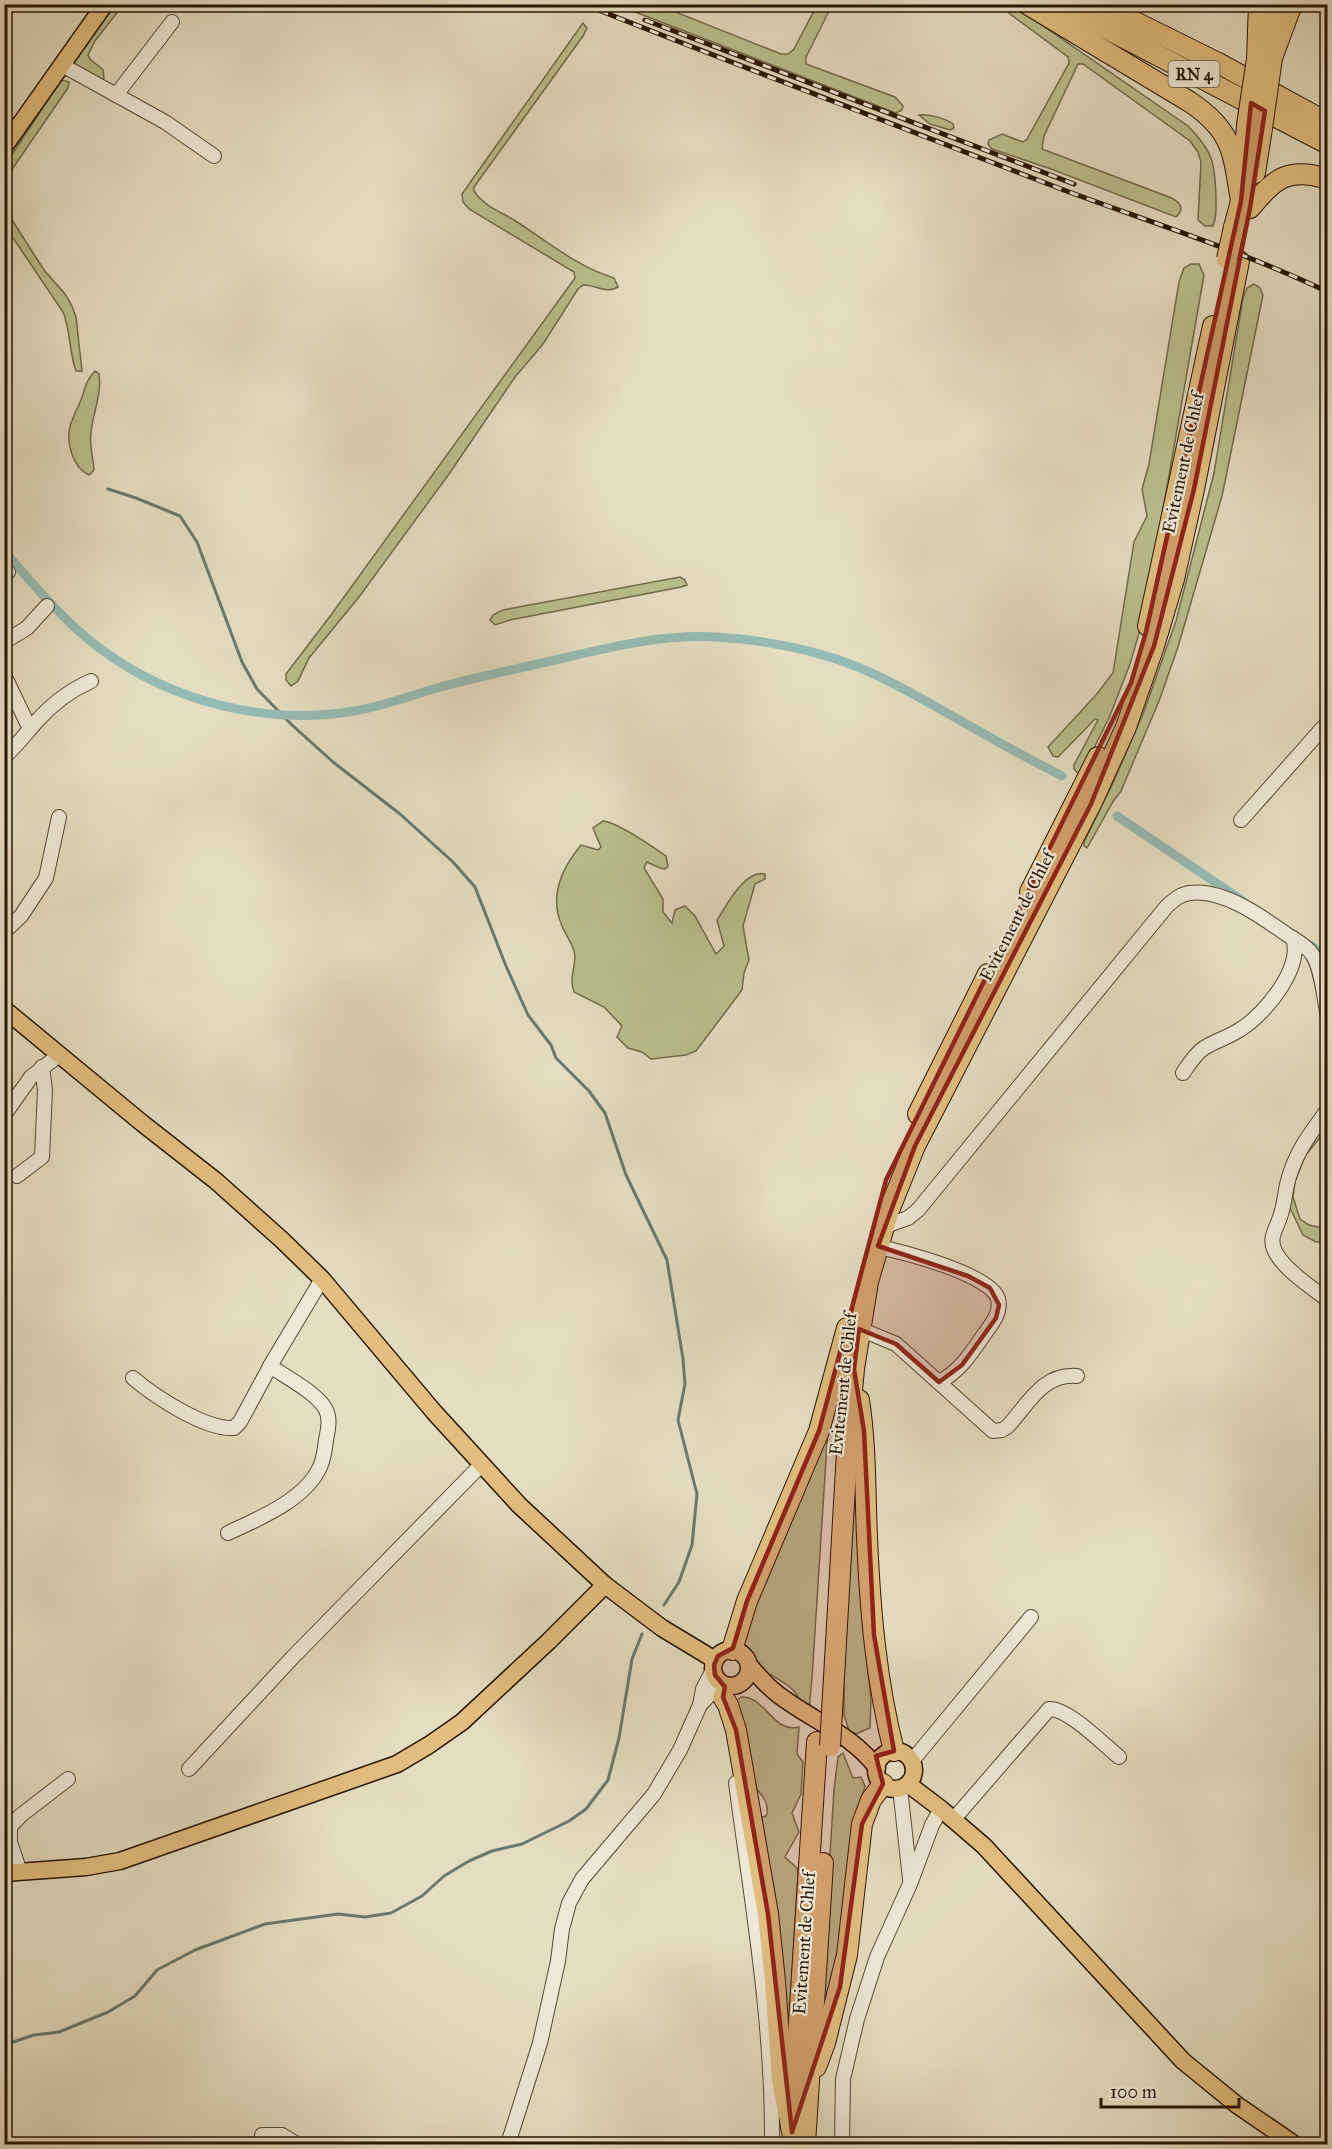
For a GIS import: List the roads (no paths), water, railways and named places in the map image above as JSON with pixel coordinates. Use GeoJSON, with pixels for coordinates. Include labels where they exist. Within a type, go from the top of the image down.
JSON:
{"type":"FeatureCollection","features":[{"type":"Feature","properties":{"kind":"highway"},"geometry":{"type":"LineString","coordinates":[[1027,4],[1190,102],[1214,120],[1232,149],[1245,204],[1286,175],[1314,174],[1328,178]]}},
{"type":"Feature","properties":{"kind":"highway","name":"RN 4"},"geometry":{"type":"LineString","coordinates":[[1059,4],[1328,144]]}},
{"type":"Feature","properties":{"kind":"highway","name":"RN 4"},"geometry":{"type":"LineString","coordinates":[[1099,4],[1218,63],[1328,123]]}},
{"type":"Feature","properties":{"kind":"highway"},"geometry":{"type":"LineString","coordinates":[[1259,4],[1265,58]]}},
{"type":"Feature","properties":{"kind":"highway"},"geometry":{"type":"LineString","coordinates":[[1265,58],[1274,4]]}},
{"type":"Feature","properties":{"kind":"highway"},"geometry":{"type":"LineString","coordinates":[[1265,58],[1292,4]]}},
{"type":"Feature","properties":{"kind":"highway","name":"Evitement de Chlef"},"geometry":{"type":"LineString","coordinates":[[825,1711],[854,1369],[853,1328],[856,1282],[886,1180],[951,1045],[1089,776],[1120,712],[1131,683],[1146,632],[1240,228],[1265,58]]}},
{"type":"Feature","properties":{"kind":"highway"},"geometry":{"type":"LineString","coordinates":[[1298,106],[1328,117]]}},
{"type":"Feature","properties":{"kind":"highway","name":"Evitement de Chlef"},"geometry":{"type":"LineString","coordinates":[[825,1711],[842,1360],[899,1183],[915,1146],[1086,814],[1126,727],[1174,579],[1194,489],[1233,260]]}},
{"type":"Feature","properties":{"kind":"highway"},"geometry":{"type":"LineString","coordinates":[[796,2140],[782,2079],[776,1981],[768,1914],[738,1740],[728,1705],[724,1676],[747,1601],[819,1431],[853,1328]]}},
{"type":"Feature","properties":{"kind":"highway"},"geometry":{"type":"LineString","coordinates":[[854,1369],[864,1431],[867,1539],[875,1646],[891,1752]]}},
{"type":"Feature","properties":{"kind":"highway"},"geometry":{"type":"LineString","coordinates":[[825,1711],[832,1742]]}},
{"type":"Feature","properties":{"kind":"highway","name":"Evitement de Chlef"},"geometry":{"type":"LineString","coordinates":[[796,2140],[832,1742]]}},
{"type":"Feature","properties":{"kind":"highway","name":"Evitement de Chlef"},"geometry":{"type":"LineString","coordinates":[[796,2140],[809,2086],[832,1742]]}},
{"type":"Feature","properties":{"kind":"highway"},"geometry":{"type":"LineString","coordinates":[[809,2086],[825,2043],[847,1955],[862,1824],[871,1800],[892,1781]]}},
{"type":"Feature","properties":{"kind":"main road"},"geometry":{"type":"LineString","coordinates":[[4,147],[105,4]]}},
{"type":"Feature","properties":{"kind":"main road"},"geometry":{"type":"LineString","coordinates":[[4,1009],[216,1181],[282,1240],[322,1279],[434,1412],[519,1505],[605,1585],[724,1676],[775,1692]]}},
{"type":"Feature","properties":{"kind":"main road"},"geometry":{"type":"LineString","coordinates":[[12,1873],[87,1867],[120,1861],[397,1764],[462,1722],[605,1585]]}},
{"type":"Feature","properties":{"kind":"main road"},"geometry":{"type":"LineString","coordinates":[[724,1676],[741,1653],[749,1665],[775,1692],[832,1742],[866,1755],[892,1781],[947,1814],[984,1846],[1183,2061],[1237,2105],[1294,2145]]}},
{"type":"Feature","properties":{"kind":"main road"},"geometry":{"type":"LineString","coordinates":[[724,1676],[745,1680],[749,1665]]}},
{"type":"Feature","properties":{"kind":"main road"},"geometry":{"type":"LineString","coordinates":[[832,1742],[904,1754],[912,1761],[914,1776],[892,1781]]}},
{"type":"Feature","properties":{"kind":"main road"},"geometry":{"type":"LineString","coordinates":[[891,1752],[880,1758],[892,1781]]}},
{"type":"Feature","properties":{"kind":"street"},"geometry":{"type":"LineString","coordinates":[[116,95],[172,22]]}},
{"type":"Feature","properties":{"kind":"street"},"geometry":{"type":"LineString","coordinates":[[62,65],[165,122],[214,156]]}},
{"type":"Feature","properties":{"kind":"street"},"geometry":{"type":"LineString","coordinates":[[4,642],[27,628],[47,606]]}},
{"type":"Feature","properties":{"kind":"street"},"geometry":{"type":"LineString","coordinates":[[4,675],[30,729]]}},
{"type":"Feature","properties":{"kind":"street"},"geometry":{"type":"LineString","coordinates":[[4,757],[16,747],[38,720],[68,693],[91,681]]}},
{"type":"Feature","properties":{"kind":"street"},"geometry":{"type":"LineString","coordinates":[[1241,820],[1328,722]]}},
{"type":"Feature","properties":{"kind":"street"},"geometry":{"type":"LineString","coordinates":[[4,932],[21,916],[46,878],[59,817]]}},
{"type":"Feature","properties":{"kind":"street"},"geometry":{"type":"LineString","coordinates":[[884,1227],[908,1218],[918,1210],[1167,906],[1177,897],[1191,893],[1225,899],[1244,907],[1307,948],[1314,957],[1328,1016]]}},
{"type":"Feature","properties":{"kind":"street"},"geometry":{"type":"LineString","coordinates":[[1183,1073],[1204,1048],[1243,1028],[1269,1003],[1293,964],[1295,949],[1293,938]]}},
{"type":"Feature","properties":{"kind":"street"},"geometry":{"type":"LineString","coordinates":[[4,1115],[23,1087],[42,1067],[59,1055]]}},
{"type":"Feature","properties":{"kind":"street"},"geometry":{"type":"LineString","coordinates":[[17,1176],[42,1157],[45,1090],[42,1067]]}},
{"type":"Feature","properties":{"kind":"street"},"geometry":{"type":"LineString","coordinates":[[1328,1109],[1304,1140],[1298,1153],[1272,1236],[1279,1259],[1328,1300]]}},
{"type":"Feature","properties":{"kind":"street"},"geometry":{"type":"LineString","coordinates":[[878,1247],[939,1263],[990,1288],[998,1298],[996,1318],[962,1365],[949,1377],[939,1382]]}},
{"type":"Feature","properties":{"kind":"street"},"geometry":{"type":"LineString","coordinates":[[133,1378],[152,1394],[180,1409],[198,1418],[231,1428],[240,1422],[270,1366],[322,1279]]}},
{"type":"Feature","properties":{"kind":"street"},"geometry":{"type":"LineString","coordinates":[[853,1328],[896,1344],[988,1428],[997,1431],[1006,1427],[1053,1379],[1067,1375],[1077,1376]]}},
{"type":"Feature","properties":{"kind":"street"},"geometry":{"type":"LineString","coordinates":[[228,1533],[262,1517],[299,1493],[315,1475],[325,1451],[329,1426],[326,1410],[300,1387],[270,1366]]}},
{"type":"Feature","properties":{"kind":"street"},"geometry":{"type":"LineString","coordinates":[[189,1769],[292,1658],[482,1464]]}},
{"type":"Feature","properties":{"kind":"street"},"geometry":{"type":"LineString","coordinates":[[912,1761],[1031,1617]]}},
{"type":"Feature","properties":{"kind":"street"},"geometry":{"type":"LineString","coordinates":[[508,2145],[540,2043],[569,1903],[582,1879],[654,1794],[680,1750],[700,1705],[724,1676]]}},
{"type":"Feature","properties":{"kind":"street"},"geometry":{"type":"LineString","coordinates":[[724,1676],[724,1712],[760,1947],[772,2145]]}},
{"type":"Feature","properties":{"kind":"street"},"geometry":{"type":"LineString","coordinates":[[842,2145],[843,2079],[857,2019],[877,1957],[910,1884],[932,1826],[947,1814],[1049,1709],[1060,1710],[1119,1757]]}},
{"type":"Feature","properties":{"kind":"street"},"geometry":{"type":"LineString","coordinates":[[12,1873],[10,1827],[20,1816],[68,1779]]}},
{"type":"Feature","properties":{"kind":"street"},"geometry":{"type":"LineString","coordinates":[[892,1781],[910,1884]]}},
{"type":"Feature","properties":{"kind":"street"},"geometry":{"type":"LineString","coordinates":[[262,2135],[282,2135],[297,2145]]}},
{"type":"Feature","properties":{"kind":"waterway"},"geometry":{"type":"LineString","coordinates":[[108,489],[180,516],[197,542],[242,662],[257,689],[333,762],[400,814],[453,862],[475,887],[528,1015],[551,1045],[556,1058],[589,1091],[605,1113],[626,1175],[667,1260],[683,1359],[685,1384],[678,1420],[697,1494],[692,1545],[679,1582],[664,1605]]}},
{"type":"Feature","properties":{"kind":"waterway"},"geometry":{"type":"LineString","coordinates":[[4,551],[63,616],[102,650],[159,684],[222,706],[288,715],[321,715],[354,711],[457,683],[613,647],[674,638],[734,638],[806,650],[873,673],[1062,776]]}},
{"type":"Feature","properties":{"kind":"waterway"},"geometry":{"type":"LineString","coordinates":[[1117,816],[1243,901]]}},
{"type":"Feature","properties":{"kind":"waterway"},"geometry":{"type":"LineString","coordinates":[[1310,945],[1328,957]]}},
{"type":"Feature","properties":{"kind":"waterway"},"geometry":{"type":"LineString","coordinates":[[4,2045],[34,2035],[59,2032],[108,2012],[135,1996],[157,1970],[195,1950],[265,1924],[338,1914],[365,1917],[391,1913],[422,1896],[444,1876],[469,1861],[492,1851],[522,1844],[569,1821],[586,1809],[608,1780],[619,1738],[632,1659],[642,1634]]}},
{"type":"Feature","properties":{"kind":"railway"},"geometry":{"type":"LineString","coordinates":[[583,4],[1061,189],[1229,250],[1328,292]]}},
{"type":"Feature","properties":{"kind":"railway"},"geometry":{"type":"LineString","coordinates":[[645,20],[1074,184]]}}]}
